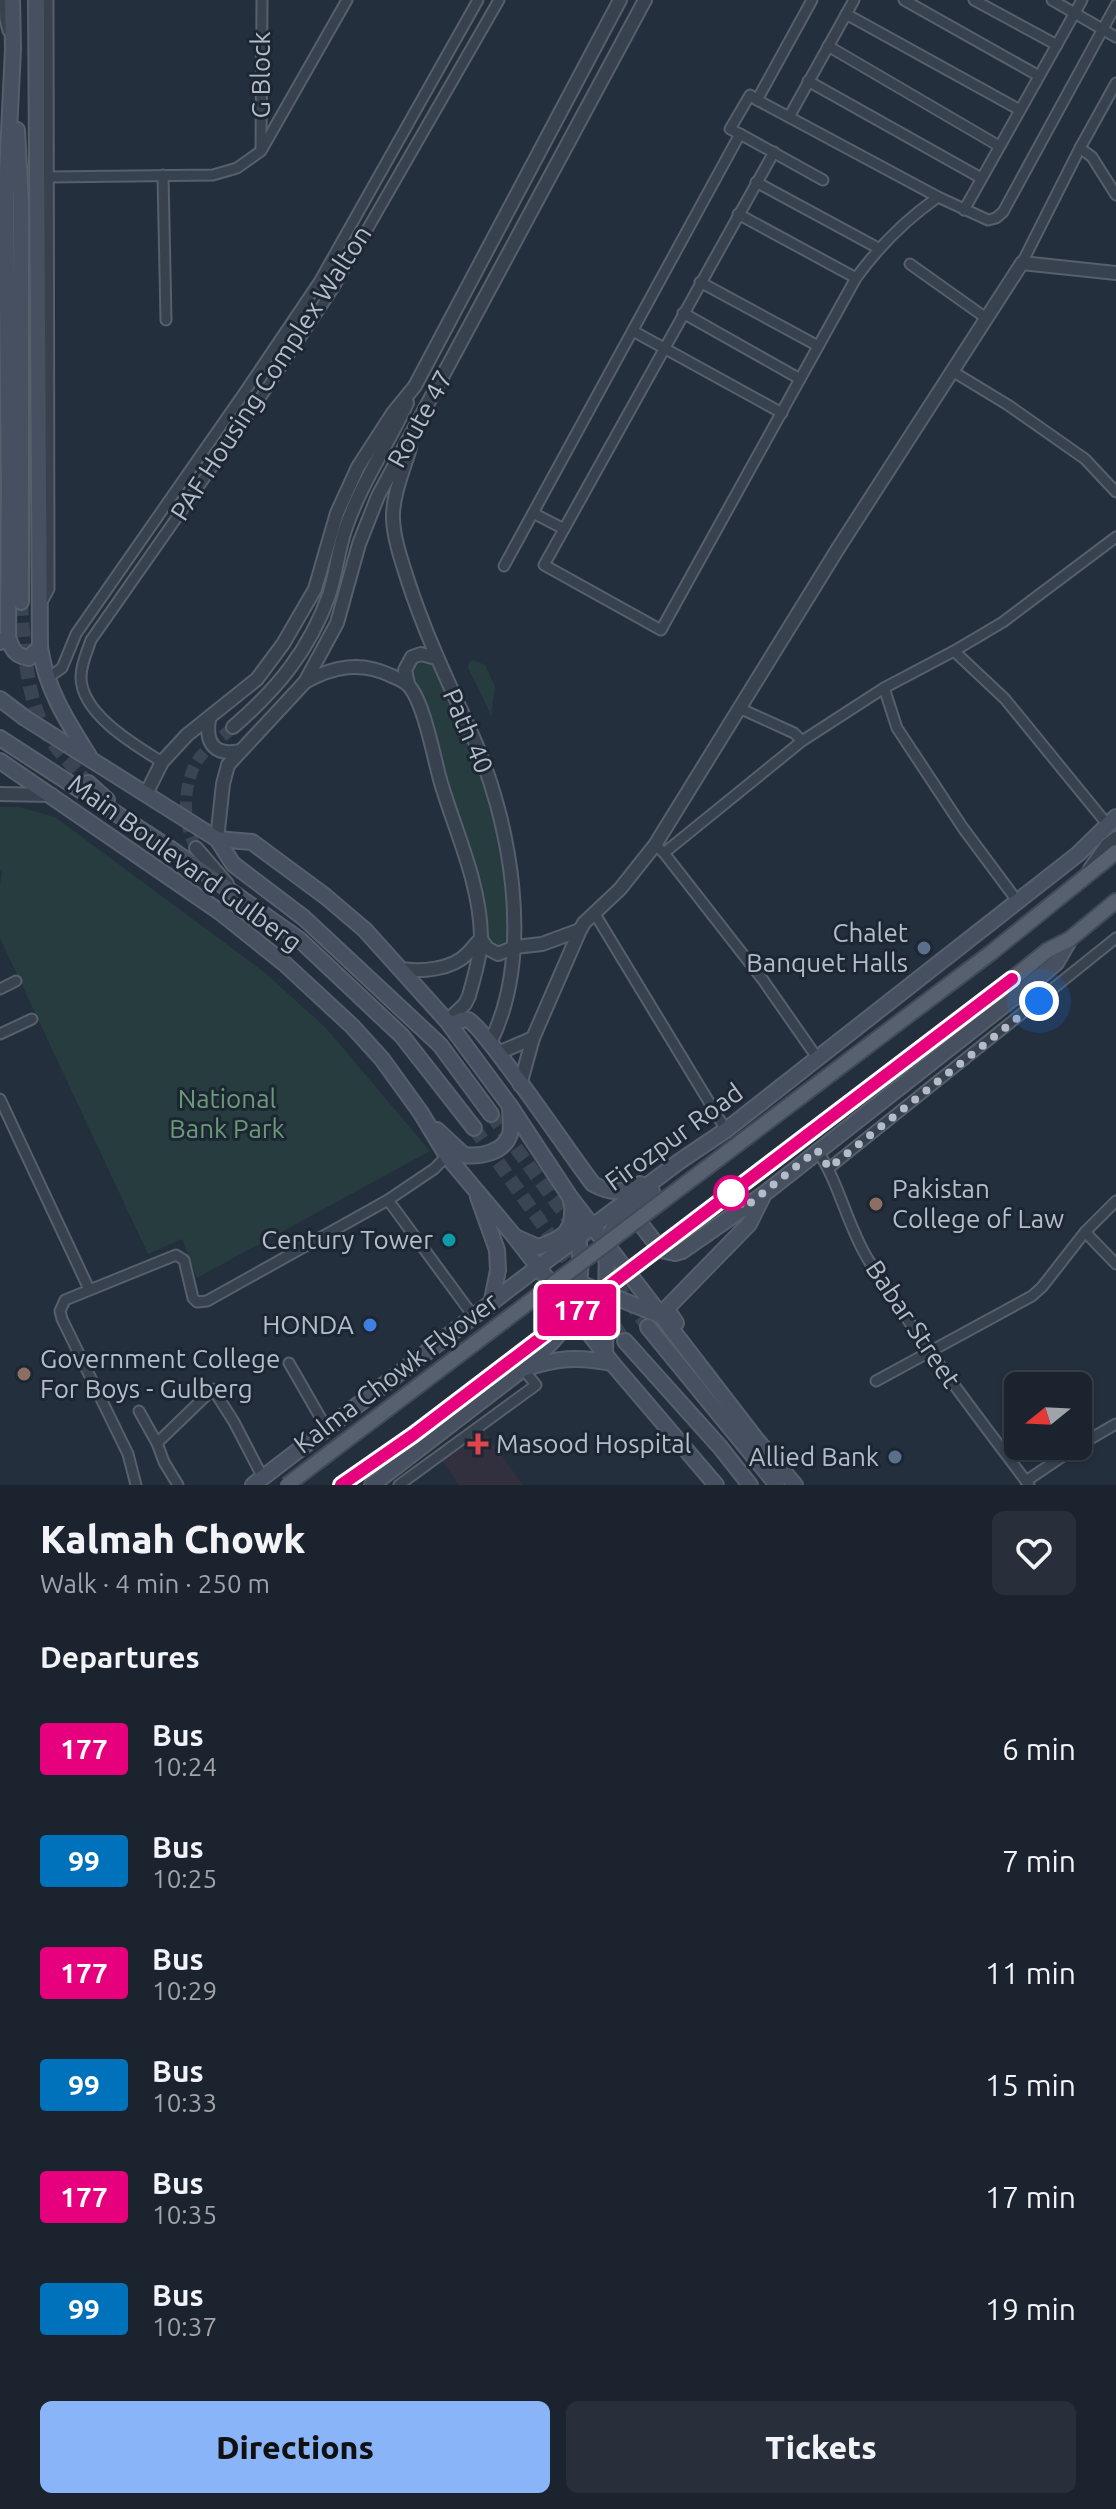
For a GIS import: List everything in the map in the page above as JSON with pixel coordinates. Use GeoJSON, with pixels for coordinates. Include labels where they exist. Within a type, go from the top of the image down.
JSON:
{"type":"FeatureCollection","features":[{"type":"Feature","properties":{"kind":"main road"},"geometry":{"type":"LineString","coordinates":[[12,0],[6,50],[3,259],[9,486],[4,640],[21,657],[29,658],[40,647]]}},
{"type":"Feature","properties":{"kind":"main road"},"geometry":{"type":"LineString","coordinates":[[36,0],[40,647],[46,679],[91,760]]}},
{"type":"Feature","properties":{"kind":"main road"},"geometry":{"type":"LineString","coordinates":[[6,50],[21,204],[21,602]]}},
{"type":"Feature","properties":{"kind":"main road","name":"Main Boulevard Gulberg"},"geometry":{"type":"LineString","coordinates":[[0,699],[25,718],[217,839],[252,842],[365,930],[449,1023],[510,1106],[570,1197],[724,1398]]}},
{"type":"Feature","properties":{"kind":"main road"},"geometry":{"type":"LineString","coordinates":[[0,738],[171,849],[300,940],[385,1019],[474,1128]]}},
{"type":"Feature","properties":{"kind":"main road","name":"Main Boulevard Gulberg"},"geometry":{"type":"LineString","coordinates":[[0,761],[220,912],[285,964],[352,1026],[382,1059],[447,1156],[515,1237],[608,1358],[716,1485]]}},
{"type":"Feature","properties":{"kind":"main road"},"geometry":{"type":"LineString","coordinates":[[88,783],[171,849]]}},
{"type":"Feature","properties":{"kind":"main road","name":"Firozpur Road"},"geometry":{"type":"LineString","coordinates":[[258,1481],[538,1267],[726,1130],[1018,902],[1113,823]]}},
{"type":"Feature","properties":{"kind":"main road"},"geometry":{"type":"LineString","coordinates":[[217,839],[233,864],[304,918],[440,1045],[491,1114]]}},
{"type":"Feature","properties":{"kind":"main road"},"geometry":{"type":"LineString","coordinates":[[1086,875],[1116,852]]}},
{"type":"Feature","properties":{"kind":"main road","name":"Kalma Chowk Flyover"},"geometry":{"type":"LineString","coordinates":[[287,1485],[992,952],[1086,875]]}},
{"type":"Feature","properties":{"kind":"main road"},"geometry":{"type":"LineString","coordinates":[[341,1485],[413,1435],[1048,950],[1070,939],[1116,901]]}},
{"type":"Feature","properties":{"kind":"main road"},"geometry":{"type":"LineString","coordinates":[[680,1161],[640,1204],[636,1218],[661,1250],[675,1253],[764,1194],[1046,972],[1056,963],[1070,939]]}},
{"type":"Feature","properties":{"kind":"main road"},"geometry":{"type":"LineString","coordinates":[[449,1023],[467,1020],[494,1048],[593,1184],[604,1190],[625,1192],[680,1161]]}},
{"type":"Feature","properties":{"kind":"main road"},"geometry":{"type":"LineString","coordinates":[[421,1113],[464,1155],[483,1155],[504,1144],[510,1134],[510,1106]]}},
{"type":"Feature","properties":{"kind":"main road"},"geometry":{"type":"LineString","coordinates":[[523,1369],[550,1359],[608,1358],[607,1245],[610,1234],[619,1219],[680,1161]]}},
{"type":"Feature","properties":{"kind":"main road"},"geometry":{"type":"LineString","coordinates":[[475,1188],[497,1250],[498,1270],[491,1305]]}},
{"type":"Feature","properties":{"kind":"main road"},"geometry":{"type":"LineString","coordinates":[[764,1194],[749,1224],[668,1307],[724,1398],[795,1485]]}},
{"type":"Feature","properties":{"kind":"main road"},"geometry":{"type":"LineString","coordinates":[[515,1237],[538,1247],[558,1241],[568,1231],[573,1218],[570,1197]]}},
{"type":"Feature","properties":{"kind":"main road"},"geometry":{"type":"LineString","coordinates":[[372,1485],[523,1369],[562,1331],[581,1283],[580,1237],[570,1197]]}},
{"type":"Feature","properties":{"kind":"main road"},"geometry":{"type":"LineString","coordinates":[[538,1267],[661,1315]]}},
{"type":"Feature","properties":{"kind":"main road"},"geometry":{"type":"LineString","coordinates":[[648,1327],[777,1485]]}},
{"type":"Feature","properties":{"kind":"main road"},"geometry":{"type":"LineString","coordinates":[[625,1341],[750,1485]]}},
{"type":"Feature","properties":{"kind":"street"},"geometry":{"type":"LineString","coordinates":[[4,0],[6,50]]}},
{"type":"Feature","properties":{"kind":"street"},"geometry":{"type":"LineString","coordinates":[[40,605],[49,589],[48,0]]}},
{"type":"Feature","properties":{"kind":"street","name":"G Block"},"geometry":{"type":"LineString","coordinates":[[261,151],[262,0]]}},
{"type":"Feature","properties":{"kind":"street"},"geometry":{"type":"LineString","coordinates":[[50,177],[213,175],[237,168],[261,151],[347,0]]}},
{"type":"Feature","properties":{"kind":"street","name":"PAF Housing Complex Walton"},"geometry":{"type":"LineString","coordinates":[[46,679],[62,668],[76,634],[319,282],[478,0]]}},
{"type":"Feature","properties":{"kind":"street","name":"PAF Housing Complex Walton"},"geometry":{"type":"LineString","coordinates":[[162,762],[110,727],[91,704],[81,677],[91,640],[333,289],[499,0]]}},
{"type":"Feature","properties":{"kind":"street","name":"Route 47"},"geometry":{"type":"LineString","coordinates":[[146,794],[162,762],[187,735],[257,679],[283,644],[315,589],[337,513],[358,467],[393,413],[415,386],[620,0]]}},
{"type":"Feature","properties":{"kind":"street","name":"Route 47"},"geometry":{"type":"LineString","coordinates":[[217,839],[228,765],[305,682],[337,623],[370,512],[645,0]]}},
{"type":"Feature","properties":{"kind":"street"},"geometry":{"type":"LineString","coordinates":[[757,100],[812,0]]}},
{"type":"Feature","properties":{"kind":"street"},"geometry":{"type":"LineString","coordinates":[[789,117],[854,0]]}},
{"type":"Feature","properties":{"kind":"street"},"geometry":{"type":"LineString","coordinates":[[904,0],[1039,76]]}},
{"type":"Feature","properties":{"kind":"street"},"geometry":{"type":"LineString","coordinates":[[974,0],[1057,45]]}},
{"type":"Feature","properties":{"kind":"street"},"geometry":{"type":"LineString","coordinates":[[1052,0],[1116,37]]}},
{"type":"Feature","properties":{"kind":"street"},"geometry":{"type":"LineString","coordinates":[[964,210],[1082,0]]}},
{"type":"Feature","properties":{"kind":"street"},"geometry":{"type":"LineString","coordinates":[[823,180],[730,129],[750,95],[964,210],[988,220],[996,218],[1003,212],[1116,5]]}},
{"type":"Feature","properties":{"kind":"street"},"geometry":{"type":"LineString","coordinates":[[846,14],[1020,110]]}},
{"type":"Feature","properties":{"kind":"street"},"geometry":{"type":"LineString","coordinates":[[828,46],[999,146]]}},
{"type":"Feature","properties":{"kind":"street"},"geometry":{"type":"LineString","coordinates":[[808,81],[981,178]]}},
{"type":"Feature","properties":{"kind":"street"},"geometry":{"type":"LineString","coordinates":[[660,849],[739,708],[1022,263],[1116,83]]}},
{"type":"Feature","properties":{"kind":"street"},"geometry":{"type":"LineString","coordinates":[[504,566],[740,134]]}},
{"type":"Feature","properties":{"kind":"street"},"geometry":{"type":"LineString","coordinates":[[1080,148],[1092,157],[1116,195]]}},
{"type":"Feature","properties":{"kind":"street"},"geometry":{"type":"LineString","coordinates":[[774,152],[544,565],[661,630],[856,278],[878,248],[910,216],[938,197]]}},
{"type":"Feature","properties":{"kind":"street"},"geometry":{"type":"LineString","coordinates":[[163,175],[166,320]]}},
{"type":"Feature","properties":{"kind":"street"},"geometry":{"type":"LineString","coordinates":[[756,182],[878,248]]}},
{"type":"Feature","properties":{"kind":"street"},"geometry":{"type":"LineString","coordinates":[[738,214],[856,278]]}},
{"type":"Feature","properties":{"kind":"street"},"geometry":{"type":"LineString","coordinates":[[1022,263],[1116,273]]}},
{"type":"Feature","properties":{"kind":"street"},"geometry":{"type":"LineString","coordinates":[[910,264],[986,318]]}},
{"type":"Feature","properties":{"kind":"street"},"geometry":{"type":"LineString","coordinates":[[700,282],[818,346]]}},
{"type":"Feature","properties":{"kind":"street"},"geometry":{"type":"LineString","coordinates":[[683,313],[800,379]]}},
{"type":"Feature","properties":{"kind":"street"},"geometry":{"type":"LineString","coordinates":[[633,331],[782,413]]}},
{"type":"Feature","properties":{"kind":"street"},"geometry":{"type":"LineString","coordinates":[[952,371],[1008,405],[1085,459],[1116,492]]}},
{"type":"Feature","properties":{"kind":"street"},"geometry":{"type":"LineString","coordinates":[[233,727],[266,699],[298,658],[316,626],[357,498],[415,386]]}},
{"type":"Feature","properties":{"kind":"street","name":"Path 40"},"geometry":{"type":"LineString","coordinates":[[417,425],[393,517],[404,568],[436,658],[471,731],[496,801],[510,872],[515,947],[511,984],[494,1048]]}},
{"type":"Feature","properties":{"kind":"street"},"geometry":{"type":"LineString","coordinates":[[533,513],[564,529]]}},
{"type":"Feature","properties":{"kind":"street"},"geometry":{"type":"LineString","coordinates":[[520,1085],[533,1038],[580,930],[660,849],[802,741],[884,688],[1003,622],[1116,537]]}},
{"type":"Feature","properties":{"kind":"street"},"geometry":{"type":"LineString","coordinates":[[954,651],[1005,699],[1113,823]]}},
{"type":"Feature","properties":{"kind":"street"},"geometry":{"type":"LineString","coordinates":[[408,684],[405,670],[412,657],[421,654],[436,658]]}},
{"type":"Feature","properties":{"kind":"street","name":"Path 40"},"geometry":{"type":"LineString","coordinates":[[305,682],[323,672],[344,667],[362,666],[379,670],[408,684],[423,718],[466,857],[477,899],[481,939],[469,996],[449,1023]]}},
{"type":"Feature","properties":{"kind":"street"},"geometry":{"type":"LineString","coordinates":[[884,688],[897,728],[963,828],[1018,902]]}},
{"type":"Feature","properties":{"kind":"street"},"geometry":{"type":"LineString","coordinates":[[739,708],[794,733],[802,741]]}},
{"type":"Feature","properties":{"kind":"street"},"geometry":{"type":"LineString","coordinates":[[209,719],[209,739],[214,747],[228,754],[240,751]]}},
{"type":"Feature","properties":{"kind":"street"},"geometry":{"type":"LineString","coordinates":[[0,794],[52,795]]}},
{"type":"Feature","properties":{"kind":"street"},"geometry":{"type":"LineString","coordinates":[[1086,875],[1107,845],[1116,838]]}},
{"type":"Feature","properties":{"kind":"street"},"geometry":{"type":"LineString","coordinates":[[196,848],[237,895]]}},
{"type":"Feature","properties":{"kind":"street"},"geometry":{"type":"LineString","coordinates":[[660,849],[763,980],[818,1059]]}},
{"type":"Feature","properties":{"kind":"street"},"geometry":{"type":"LineString","coordinates":[[595,914],[726,1130]]}},
{"type":"Feature","properties":{"kind":"street"},"geometry":{"type":"LineString","coordinates":[[400,969],[437,968],[467,955],[481,939],[487,948],[498,954],[515,947],[542,944],[580,930]]}},
{"type":"Feature","properties":{"kind":"street"},"geometry":{"type":"LineString","coordinates":[[829,1168],[1116,938]]}},
{"type":"Feature","properties":{"kind":"street"},"geometry":{"type":"LineString","coordinates":[[0,989],[16,981]]}},
{"type":"Feature","properties":{"kind":"street"},"geometry":{"type":"LineString","coordinates":[[0,1034],[32,1019]]}},
{"type":"Feature","properties":{"kind":"street"},"geometry":{"type":"LineString","coordinates":[[494,1048],[533,1038]]}},
{"type":"Feature","properties":{"kind":"street"},"geometry":{"type":"LineString","coordinates":[[0,1099],[89,1289]]}},
{"type":"Feature","properties":{"kind":"street","name":"Babar Street"},"geometry":{"type":"LineString","coordinates":[[817,1150],[829,1168],[852,1229],[867,1258],[930,1352],[1027,1483]]}},
{"type":"Feature","properties":{"kind":"street"},"geometry":{"type":"LineString","coordinates":[[136,1485],[128,1454],[60,1311],[65,1300],[176,1255],[184,1260],[193,1298],[197,1302],[207,1301],[388,1200],[434,1169],[447,1156]]}},
{"type":"Feature","properties":{"kind":"street"},"geometry":{"type":"LineString","coordinates":[[388,1200],[474,1317]]}},
{"type":"Feature","properties":{"kind":"street"},"geometry":{"type":"LineString","coordinates":[[876,1381],[1032,1296],[1085,1232],[1116,1201]]}},
{"type":"Feature","properties":{"kind":"street"},"geometry":{"type":"LineString","coordinates":[[1085,1232],[1116,1264]]}},
{"type":"Feature","properties":{"kind":"street"},"geometry":{"type":"LineString","coordinates":[[289,1363],[327,1429]]}},
{"type":"Feature","properties":{"kind":"street"},"geometry":{"type":"LineString","coordinates":[[399,1485],[536,1385],[523,1369]]}},
{"type":"Feature","properties":{"kind":"street"},"geometry":{"type":"LineString","coordinates":[[157,1443],[213,1389],[234,1422],[258,1481]]}},
{"type":"Feature","properties":{"kind":"street"},"geometry":{"type":"LineString","coordinates":[[139,1411],[178,1485]]}},
{"type":"Feature","properties":{"kind":"street"},"geometry":{"type":"LineString","coordinates":[[1092,1438],[1116,1424]]}},
{"type":"Feature","properties":{"kind":"street"},"geometry":{"type":"LineString","coordinates":[[1027,1483],[1059,1460]]}},
{"type":"Feature","properties":{"kind":"shaded area","name":"Masood Hospital"},"geometry":{"type":"Polygon","coordinates":[[[483,1429],[523,1485],[459,1485],[441,1459],[483,1429]]]}},
{"type":"Feature","properties":{"kind":"green space"},"geometry":{"type":"Polygon","coordinates":[[[436,658],[496,801],[515,947],[487,948],[417,697],[408,661],[436,658]]]}},
{"type":"Feature","properties":{"kind":"green space"},"geometry":{"type":"Polygon","coordinates":[[[473,660],[485,665],[495,686],[491,715],[468,667],[473,660]]]}},
{"type":"Feature","properties":{"kind":"green space","name":"National Bank Park"},"geometry":{"type":"Polygon","coordinates":[[[0,807],[19,807],[55,817],[264,972],[326,1028],[430,1151],[197,1278],[182,1239],[148,1254],[0,938],[0,807]]]}},
{"type":"Feature","properties":{"kind":"tunnel"},"geometry":{"type":"LineString","coordinates":[[21,602],[27,668],[38,716],[54,744],[88,783]]}},
{"type":"Feature","properties":{"kind":"tunnel"},"geometry":{"type":"LineString","coordinates":[[196,848],[186,815],[190,778],[200,757],[233,727]]}},
{"type":"Feature","properties":{"kind":"tunnel"},"geometry":{"type":"LineString","coordinates":[[491,1114],[648,1327]]}},
{"type":"Feature","properties":{"kind":"tunnel"},"geometry":{"type":"LineString","coordinates":[[474,1128],[581,1279]]}},
{"type":"Feature","properties":{"kind":"tunnel"},"geometry":{"type":"LineString","coordinates":[[602,1308],[625,1341]]}},
{"type":"Feature","properties":{"kind":"bus line","name":"177"},"geometry":{"type":"LineString","coordinates":[[341,1485],[413,1435],[1012,979]]}},
{"type":"Feature","properties":{"kind":"place","name":"Chalet Banquet Halls"},"geometry":{"type":"Point","coordinates":[924,948]}},
{"type":"Feature","properties":{"kind":"place","name":"Pakistan College of Law"},"geometry":{"type":"Point","coordinates":[876,1204]}},
{"type":"Feature","properties":{"kind":"place","name":"Century Tower"},"geometry":{"type":"Point","coordinates":[449,1240]}},
{"type":"Feature","properties":{"kind":"place","name":"HONDA"},"geometry":{"type":"Point","coordinates":[370,1325]}},
{"type":"Feature","properties":{"kind":"place","name":"Government College For Boys - Gulberg"},"geometry":{"type":"Point","coordinates":[24,1374]}},
{"type":"Feature","properties":{"kind":"place","name":"Masood Hospital"},"geometry":{"type":"Point","coordinates":[478,1444]}},
{"type":"Feature","properties":{"kind":"place","name":"Allied Bank"},"geometry":{"type":"Point","coordinates":[895,1457]}},
{"type":"Feature","properties":{"kind":"route"},"geometry":{"type":"LineString","coordinates":[[731,1193],[744,1208],[817,1150],[829,1168],[1039,1001]]}}]}
